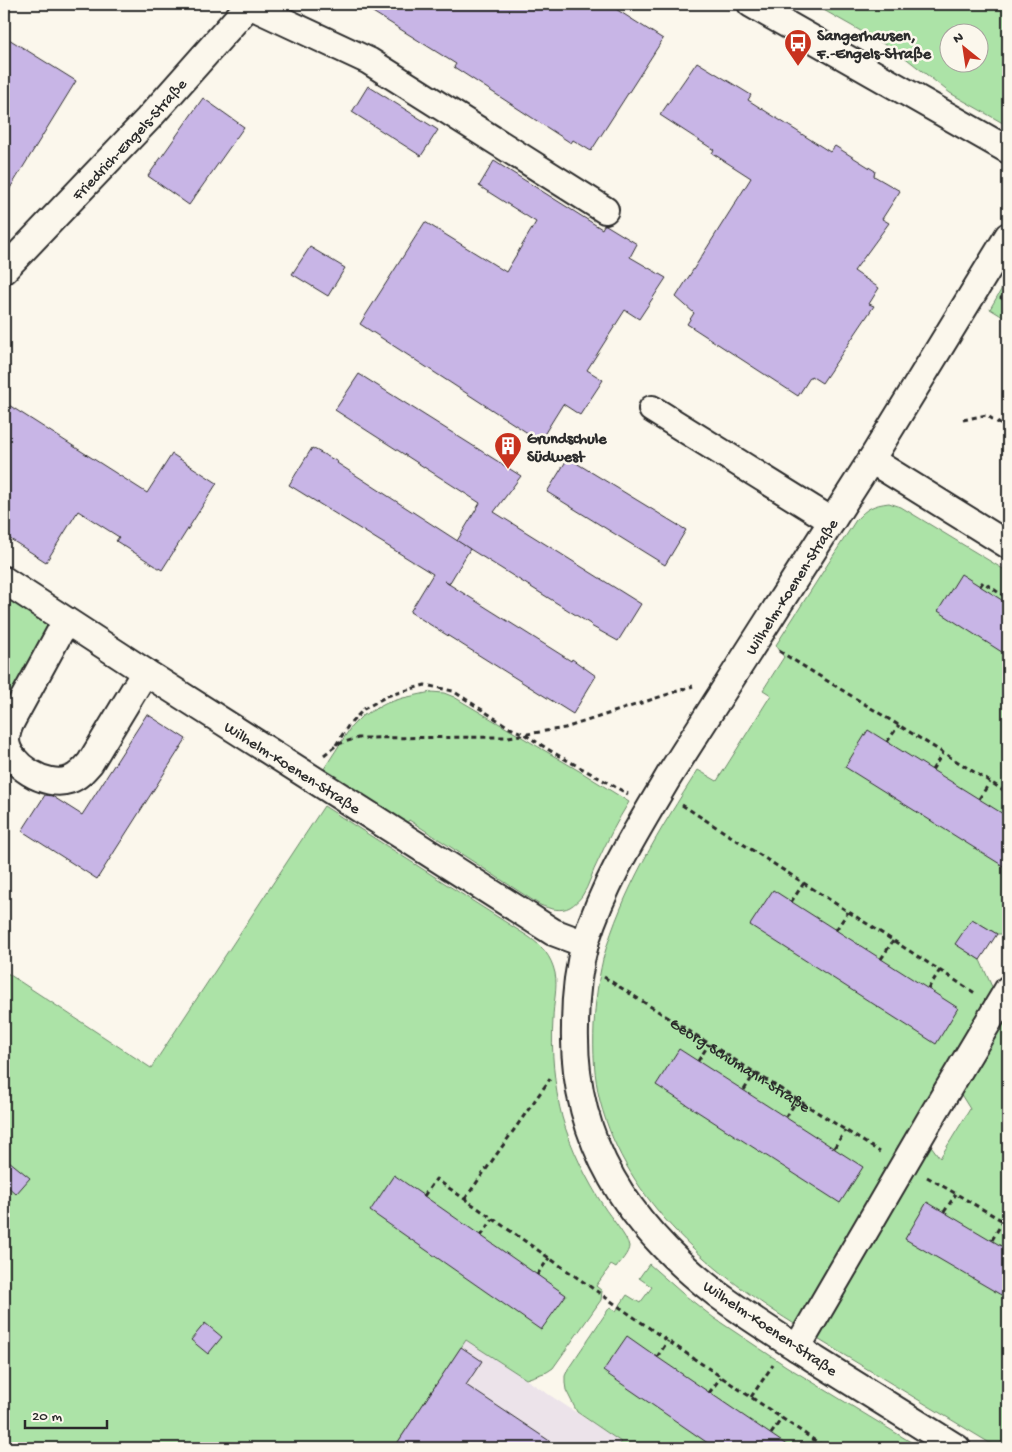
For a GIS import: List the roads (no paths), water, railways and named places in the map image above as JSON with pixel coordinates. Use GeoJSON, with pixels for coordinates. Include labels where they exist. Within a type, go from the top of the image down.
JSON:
{"type":"FeatureCollection","features":[{"type":"Feature","properties":{"kind":"street"},"geometry":{"type":"LineString","coordinates":[[250,4],[369,61],[605,210]]}},
{"type":"Feature","properties":{"kind":"street","name":"Friedrich-Engels-Straße"},"geometry":{"type":"LineString","coordinates":[[4,270],[148,119],[250,4]]}},
{"type":"Feature","properties":{"kind":"street"},"geometry":{"type":"LineString","coordinates":[[751,4],[1008,150]]}},
{"type":"Feature","properties":{"kind":"street","name":"Wilhelm-Koenen-Straße"},"geometry":{"type":"LineString","coordinates":[[957,1448],[738,1309],[709,1287],[665,1248],[633,1212],[612,1179],[592,1139],[583,1108],[576,1072],[574,1047],[575,1014],[583,953],[596,912],[628,848],[648,795],[758,637],[871,460],[1008,236]]}},
{"type":"Feature","properties":{"kind":"street"},"geometry":{"type":"LineString","coordinates":[[652,409],[832,521]]}},
{"type":"Feature","properties":{"kind":"street"},"geometry":{"type":"LineString","coordinates":[[871,460],[1008,545]]}},
{"type":"Feature","properties":{"kind":"street","name":"Wilhelm-Koenen-Straße"},"geometry":{"type":"LineString","coordinates":[[4,580],[583,953]]}},
{"type":"Feature","properties":{"kind":"street"},"geometry":{"type":"LineString","coordinates":[[66,621],[7,732],[5,741],[9,751],[13,758],[27,770],[48,781],[58,782],[71,780],[82,772],[90,763],[145,672]]}},
{"type":"Feature","properties":{"kind":"street"},"geometry":{"type":"LineString","coordinates":[[793,1345],[1003,998]]}},
{"type":"Feature","properties":{"kind":"place","name":"Sangerhausen, F.-Engels-Straße"},"geometry":{"type":"Point","coordinates":[798,67]}},
{"type":"Feature","properties":{"kind":"place","name":"Grundschule Südwest"},"geometry":{"type":"Point","coordinates":[508,470]}}]}
